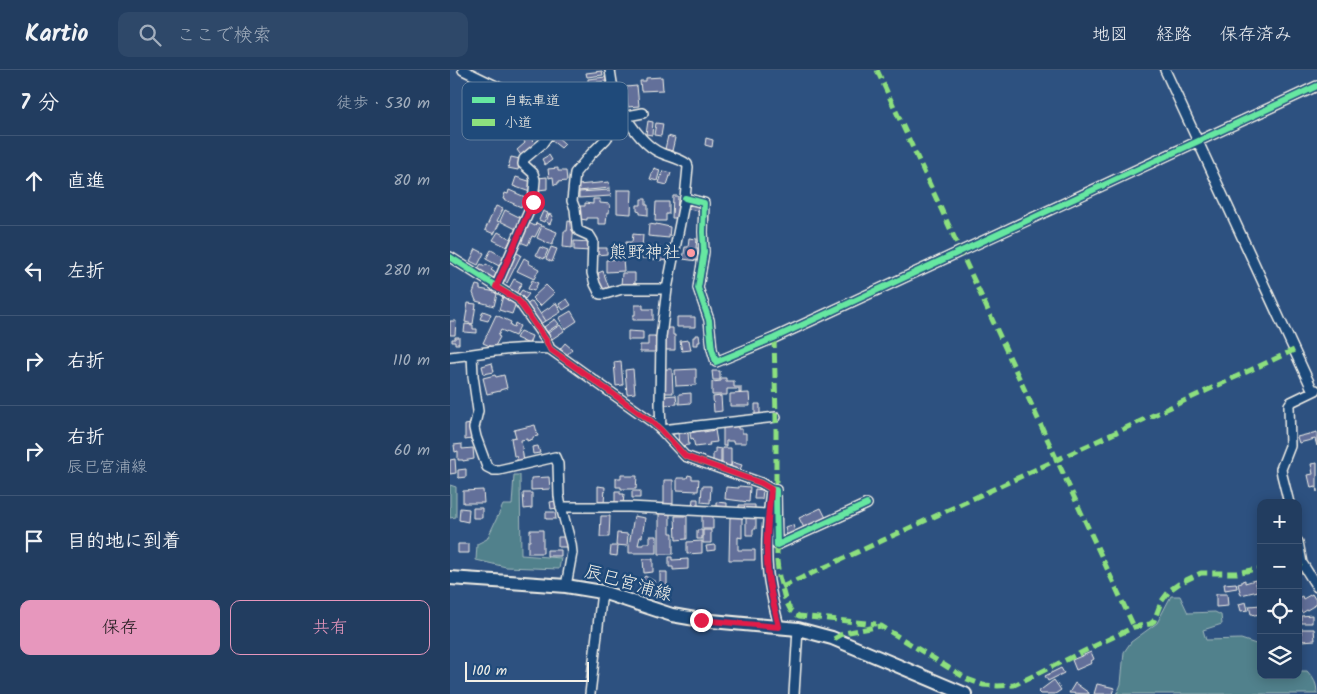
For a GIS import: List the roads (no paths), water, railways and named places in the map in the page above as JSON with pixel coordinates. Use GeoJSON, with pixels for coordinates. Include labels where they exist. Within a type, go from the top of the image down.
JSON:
{"type":"FeatureCollection","features":[{"type":"Feature","properties":{"kind":"main road","name":"辰巳宮浦線"},"geometry":{"type":"LineString","coordinates":[[450,578],[566,586],[602,592],[672,615],[701,620],[798,630],[834,639],[964,694]]}},
{"type":"Feature","properties":{"kind":"street"},"geometry":{"type":"LineString","coordinates":[[463,70],[488,82]]}},
{"type":"Feature","properties":{"kind":"street"},"geometry":{"type":"LineString","coordinates":[[1165,70],[1197,142],[1315,390],[1291,402],[1289,405],[1290,446],[1282,469],[1288,499]]}},
{"type":"Feature","properties":{"kind":"street"},"geometry":{"type":"LineString","coordinates":[[686,198],[704,203],[704,252],[698,288],[710,320],[712,349],[716,362],[774,338],[1317,86]]}},
{"type":"Feature","properties":{"kind":"street"},"geometry":{"type":"LineString","coordinates":[[628,115],[643,113]]}},
{"type":"Feature","properties":{"kind":"street"},"geometry":{"type":"LineString","coordinates":[[628,123],[652,149],[687,164],[686,198],[667,289],[660,355],[661,430]]}},
{"type":"Feature","properties":{"kind":"street"},"geometry":{"type":"LineString","coordinates":[[496,287],[533,202],[535,180],[533,173],[523,164],[524,160],[545,140]]}},
{"type":"Feature","properties":{"kind":"street"},"geometry":{"type":"LineString","coordinates":[[605,140],[575,173],[572,201],[576,209],[577,228],[579,231],[590,236],[594,241],[592,272],[595,284],[600,294],[622,288],[667,289]]}},
{"type":"Feature","properties":{"kind":"street"},"geometry":{"type":"LineString","coordinates":[[450,257],[518,300],[546,340],[550,349],[661,430],[685,456],[776,490],[778,545],[867,504]]}},
{"type":"Feature","properties":{"kind":"street"},"geometry":{"type":"LineString","coordinates":[[450,357],[529,348],[550,349]]}},
{"type":"Feature","properties":{"kind":"street"},"geometry":{"type":"LineString","coordinates":[[472,354],[478,410],[474,428],[487,467],[499,470],[554,457],[558,464],[559,496],[572,553],[566,586]]}},
{"type":"Feature","properties":{"kind":"street"},"geometry":{"type":"LineString","coordinates":[[661,430],[776,417]]}},
{"type":"Feature","properties":{"kind":"street"},"geometry":{"type":"LineString","coordinates":[[771,489],[768,514],[768,573],[771,596],[779,627]]}},
{"type":"Feature","properties":{"kind":"street"},"geometry":{"type":"LineString","coordinates":[[561,507],[629,507],[768,514]]}},
{"type":"Feature","properties":{"kind":"street"},"geometry":{"type":"LineString","coordinates":[[1298,544],[1302,563],[1317,587]]}},
{"type":"Feature","properties":{"kind":"street"},"geometry":{"type":"LineString","coordinates":[[590,694],[602,592]]}},
{"type":"Feature","properties":{"kind":"street"},"geometry":{"type":"LineString","coordinates":[[794,694],[798,630]]}},
{"type":"Feature","properties":{"kind":"place","name":"熊野神社"},"geometry":{"type":"Point","coordinates":[691,253]}}]}
